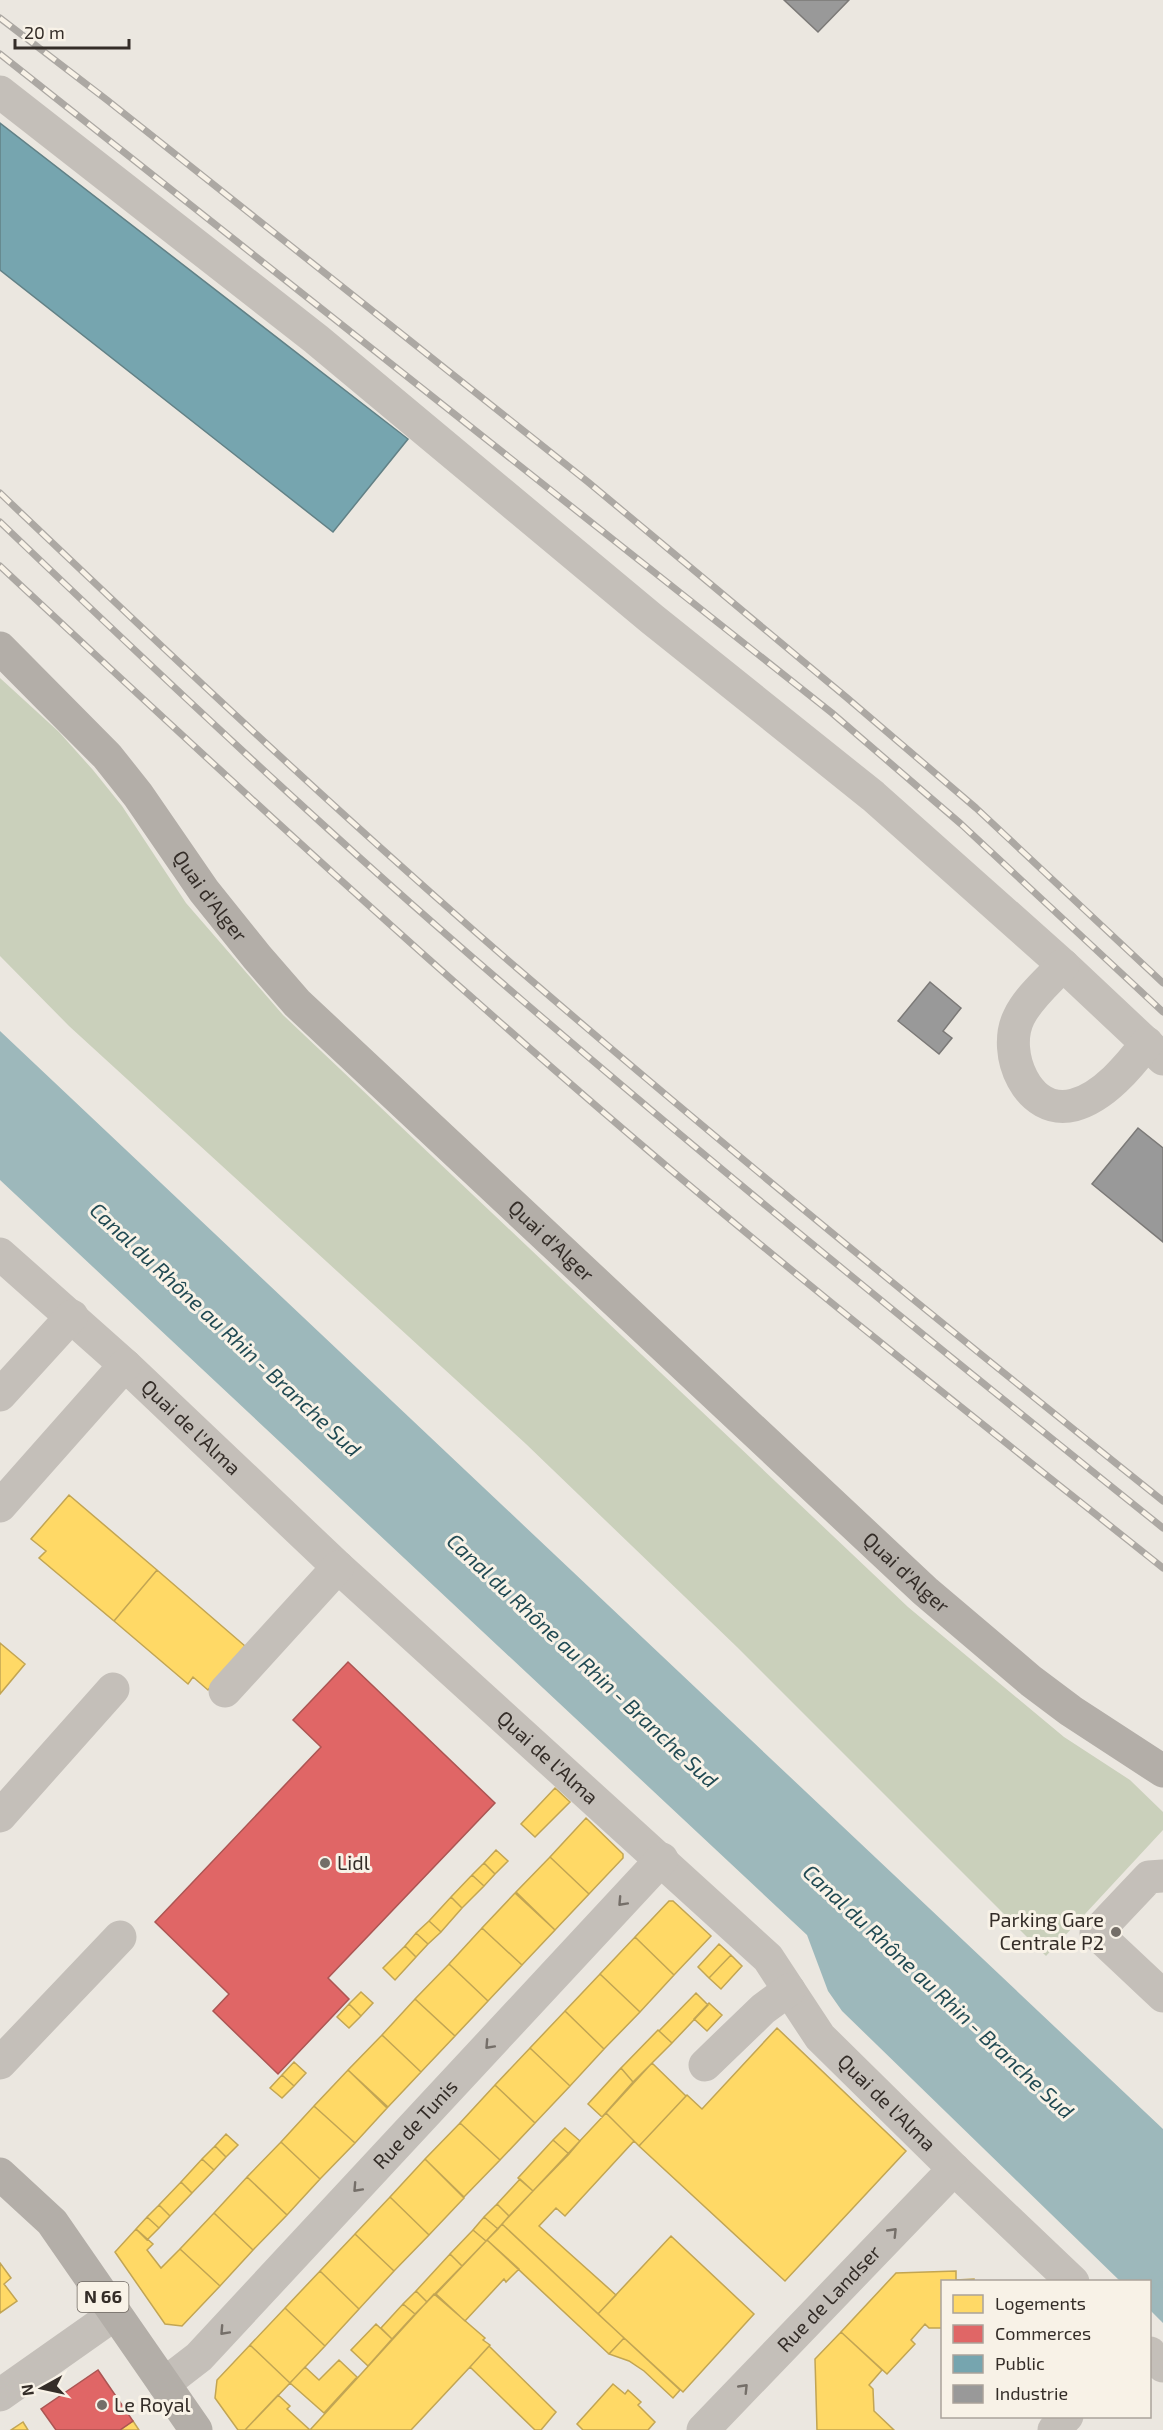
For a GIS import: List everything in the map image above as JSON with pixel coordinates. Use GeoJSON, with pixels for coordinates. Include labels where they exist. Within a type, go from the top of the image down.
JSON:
{"type":"FeatureCollection","features":[{"type":"Feature","properties":{"kind":"main road","name":"Quai d'Alger"},"geometry":{"type":"LineString","coordinates":[[0,648],[107,756],[138,795],[204,891],[297,1003],[925,1591],[988,1647],[1047,1693],[1163,1771]]}},
{"type":"Feature","properties":{"kind":"main road","name":"N 66"},"geometry":{"type":"LineString","coordinates":[[0,2174],[52,2222],[196,2430]]}},
{"type":"Feature","properties":{"kind":"street"},"geometry":{"type":"LineString","coordinates":[[0,92],[316,339],[651,619],[873,796],[1064,964],[1155,1051],[1096,1094],[1077,1104],[1062,1107],[1048,1105],[1033,1094],[1023,1080],[1012,1049],[1014,1030],[1019,1016],[1064,964]]}},
{"type":"Feature","properties":{"kind":"street","name":"Quai de l'Alma"},"geometry":{"type":"LineString","coordinates":[[0,1254],[72,1316],[338,1567],[662,1859],[768,1958],[820,2037],[1071,2280]]}},
{"type":"Feature","properties":{"kind":"street"},"geometry":{"type":"LineString","coordinates":[[0,1395],[72,1316]]}},
{"type":"Feature","properties":{"kind":"street"},"geometry":{"type":"LineString","coordinates":[[0,1506],[125,1365]]}},
{"type":"Feature","properties":{"kind":"street"},"geometry":{"type":"LineString","coordinates":[[225,1691],[338,1567]]}},
{"type":"Feature","properties":{"kind":"street"},"geometry":{"type":"LineString","coordinates":[[0,1816],[113,1689]]}},
{"type":"Feature","properties":{"kind":"street","name":"Rue de Tunis"},"geometry":{"type":"LineString","coordinates":[[164,2384],[199,2357],[662,1859]]}},
{"type":"Feature","properties":{"kind":"street"},"geometry":{"type":"LineString","coordinates":[[1163,1876],[1149,1877],[1096,1933],[1163,1996]]}},
{"type":"Feature","properties":{"kind":"street"},"geometry":{"type":"LineString","coordinates":[[0,2063],[120,1937]]}},
{"type":"Feature","properties":{"kind":"street"},"geometry":{"type":"LineString","coordinates":[[705,2065],[763,2009],[789,1990]]}},
{"type":"Feature","properties":{"kind":"street","name":"Rue de Landser"},"geometry":{"type":"LineString","coordinates":[[703,2430],[954,2169]]}},
{"type":"Feature","properties":{"kind":"street"},"geometry":{"type":"LineString","coordinates":[[0,2395],[115,2314]]}},
{"type":"Feature","properties":{"kind":"street"},"geometry":{"type":"LineString","coordinates":[[1151,2355],[1163,2366]]}},
{"type":"Feature","properties":{"kind":"street"},"geometry":{"type":"LineString","coordinates":[[1054,2430],[1065,2418]]}},
{"type":"Feature","properties":{"kind":"green space"},"geometry":{"type":"Polygon","coordinates":[[[0,678],[59,732],[93,770],[122,806],[186,903],[283,1015],[908,1607],[1064,1737],[1130,1780],[1163,1812],[1163,1830],[1046,1956],[737,1647],[526,1444],[69,1026],[0,956],[0,678]]]}},
{"type":"Feature","properties":{"kind":"water","name":"Canal du Rhône au Rhin - Branche Sud"},"geometry":{"type":"Polygon","coordinates":[[[0,1031],[1163,2129],[1163,2323],[1151,2311],[1151,2280],[1119,2280],[842,2011],[828,1991],[807,1935],[0,1180],[0,1031]]]}},
{"type":"Feature","properties":{"kind":"building: Logements"},"geometry":{"type":"Polygon","coordinates":[[[69,1495],[157,1570],[114,1621],[39,1558],[46,1551],[31,1539],[69,1495]]]}},
{"type":"Feature","properties":{"kind":"building: Logements"},"geometry":{"type":"Polygon","coordinates":[[[157,1570],[245,1646],[208,1690],[193,1677],[188,1684],[114,1621],[157,1570]]]}},
{"type":"Feature","properties":{"kind":"building: Logements"},"geometry":{"type":"Polygon","coordinates":[[[0,1643],[25,1664],[0,1694],[0,1643]]]}},
{"type":"Feature","properties":{"kind":"building: Logements"},"geometry":{"type":"Polygon","coordinates":[[[555,1788],[570,1802],[535,1837],[521,1824],[555,1788]]]}},
{"type":"Feature","properties":{"kind":"building: Logements"},"geometry":{"type":"Polygon","coordinates":[[[586,1818],[623,1854],[623,1858],[589,1894],[550,1857],[586,1818]]]}},
{"type":"Feature","properties":{"kind":"building: Logements"},"geometry":{"type":"Polygon","coordinates":[[[496,1850],[508,1861],[495,1874],[484,1863],[496,1850]]]}},
{"type":"Feature","properties":{"kind":"building: Logements"},"geometry":{"type":"Polygon","coordinates":[[[550,1857],[589,1894],[555,1930],[516,1892],[550,1857]]]}},
{"type":"Feature","properties":{"kind":"building: Logements"},"geometry":{"type":"Polygon","coordinates":[[[484,1863],[495,1874],[484,1886],[472,1875],[484,1863]]]}},
{"type":"Feature","properties":{"kind":"building: Logements"},"geometry":{"type":"Polygon","coordinates":[[[472,1875],[484,1886],[462,1908],[451,1897],[472,1875]]]}},
{"type":"Feature","properties":{"kind":"building: Logements"},"geometry":{"type":"Polygon","coordinates":[[[515,1893],[555,1930],[522,1965],[482,1928],[515,1893]]]}},
{"type":"Feature","properties":{"kind":"building: Logements"},"geometry":{"type":"Polygon","coordinates":[[[451,1897],[462,1908],[441,1932],[429,1921],[451,1897]]]}},
{"type":"Feature","properties":{"kind":"building: Logements"},"geometry":{"type":"Polygon","coordinates":[[[669,1901],[673,1901],[711,1936],[674,1975],[635,1937],[669,1901]]]}},
{"type":"Feature","properties":{"kind":"building: Logements"},"geometry":{"type":"Polygon","coordinates":[[[429,1921],[441,1932],[428,1944],[416,1933],[429,1921]]]}},
{"type":"Feature","properties":{"kind":"building: Logements"},"geometry":{"type":"Polygon","coordinates":[[[482,1928],[522,1965],[488,2001],[449,1964],[482,1928]]]}},
{"type":"Feature","properties":{"kind":"building: Logements"},"geometry":{"type":"Polygon","coordinates":[[[416,1933],[428,1944],[416,1957],[405,1946],[416,1933]]]}},
{"type":"Feature","properties":{"kind":"building: Logements"},"geometry":{"type":"Polygon","coordinates":[[[635,1937],[674,1975],[640,2012],[600,1974],[635,1937]]]}},
{"type":"Feature","properties":{"kind":"building: Logements"},"geometry":{"type":"Polygon","coordinates":[[[719,1944],[731,1955],[709,1978],[698,1967],[719,1944]]]}},
{"type":"Feature","properties":{"kind":"building: Logements"},"geometry":{"type":"Polygon","coordinates":[[[405,1946],[416,1957],[395,1980],[383,1968],[405,1946]]]}},
{"type":"Feature","properties":{"kind":"building: Logements"},"geometry":{"type":"Polygon","coordinates":[[[731,1955],[742,1966],[721,1989],[709,1978],[731,1955]]]}},
{"type":"Feature","properties":{"kind":"building: Logements"},"geometry":{"type":"Polygon","coordinates":[[[449,1964],[488,2001],[455,2036],[415,1999],[449,1964]]]}},
{"type":"Feature","properties":{"kind":"building: Logements"},"geometry":{"type":"Polygon","coordinates":[[[600,1974],[640,2012],[604,2049],[565,2011],[600,1974]]]}},
{"type":"Feature","properties":{"kind":"building: Logements"},"geometry":{"type":"Polygon","coordinates":[[[361,1992],[373,2003],[361,2016],[349,2004],[361,1992]]]}},
{"type":"Feature","properties":{"kind":"building: Logements"},"geometry":{"type":"Polygon","coordinates":[[[696,1993],[708,2005],[672,2043],[659,2031],[696,1993]]]}},
{"type":"Feature","properties":{"kind":"building: Logements"},"geometry":{"type":"Polygon","coordinates":[[[415,1999],[455,2036],[421,2072],[382,2035],[415,1999]]]}},
{"type":"Feature","properties":{"kind":"building: Logements"},"geometry":{"type":"Polygon","coordinates":[[[709,2003],[722,2015],[707,2031],[694,2019],[709,2003]]]}},
{"type":"Feature","properties":{"kind":"building: Logements"},"geometry":{"type":"Polygon","coordinates":[[[349,2004],[361,2016],[349,2028],[337,2017],[349,2004]]]}},
{"type":"Feature","properties":{"kind":"building: Logements"},"geometry":{"type":"Polygon","coordinates":[[[565,2011],[604,2049],[570,2086],[530,2048],[565,2011]]]}},
{"type":"Feature","properties":{"kind":"building: Logements"},"geometry":{"type":"Polygon","coordinates":[[[777,2028],[906,2151],[785,2281],[639,2146],[687,2095],[702,2109],[777,2028]]]}},
{"type":"Feature","properties":{"kind":"building: Logements"},"geometry":{"type":"Polygon","coordinates":[[[658,2030],[672,2043],[633,2082],[621,2068],[658,2030]]]}},
{"type":"Feature","properties":{"kind":"building: Logements"},"geometry":{"type":"Polygon","coordinates":[[[382,2035],[421,2072],[388,2107],[348,2070],[382,2035]]]}},
{"type":"Feature","properties":{"kind":"building: Logements"},"geometry":{"type":"Polygon","coordinates":[[[530,2048],[570,2086],[535,2123],[495,2085],[530,2048]]]}},
{"type":"Feature","properties":{"kind":"building: Logements"},"geometry":{"type":"Polygon","coordinates":[[[294,2062],[306,2073],[294,2086],[282,2075],[294,2062]]]}},
{"type":"Feature","properties":{"kind":"building: Logements"},"geometry":{"type":"Polygon","coordinates":[[[652,2063],[686,2096],[639,2146],[606,2113],[652,2063]]]}},
{"type":"Feature","properties":{"kind":"building: Logements"},"geometry":{"type":"Polygon","coordinates":[[[621,2068],[633,2082],[602,2117],[588,2104],[621,2068]]]}},
{"type":"Feature","properties":{"kind":"building: Logements"},"geometry":{"type":"Polygon","coordinates":[[[348,2070],[387,2108],[355,2143],[314,2106],[348,2070]]]}},
{"type":"Feature","properties":{"kind":"building: Logements"},"geometry":{"type":"Polygon","coordinates":[[[282,2075],[294,2086],[282,2098],[270,2088],[282,2075]]]}},
{"type":"Feature","properties":{"kind":"building: Logements"},"geometry":{"type":"Polygon","coordinates":[[[495,2085],[535,2123],[500,2160],[460,2123],[495,2085]]]}},
{"type":"Feature","properties":{"kind":"building: Logements"},"geometry":{"type":"Polygon","coordinates":[[[314,2106],[355,2143],[320,2179],[281,2142],[314,2106]]]}},
{"type":"Feature","properties":{"kind":"building: Logements"},"geometry":{"type":"Polygon","coordinates":[[[606,2113],[634,2141],[565,2216],[556,2208],[539,2226],[616,2295],[598,2314],[502,2224],[606,2113]]]}},
{"type":"Feature","properties":{"kind":"building: Logements"},"geometry":{"type":"Polygon","coordinates":[[[460,2123],[500,2160],[464,2197],[425,2159],[460,2123]]]}},
{"type":"Feature","properties":{"kind":"building: Logements"},"geometry":{"type":"Polygon","coordinates":[[[565,2128],[580,2141],[569,2154],[553,2140],[565,2128]]]}},
{"type":"Feature","properties":{"kind":"building: Logements"},"geometry":{"type":"Polygon","coordinates":[[[226,2134],[238,2145],[226,2157],[215,2146],[226,2134]]]}},
{"type":"Feature","properties":{"kind":"building: Logements"},"geometry":{"type":"Polygon","coordinates":[[[553,2140],[569,2154],[533,2191],[518,2178],[553,2140]]]}},
{"type":"Feature","properties":{"kind":"building: Logements"},"geometry":{"type":"Polygon","coordinates":[[[281,2142],[320,2179],[287,2215],[247,2177],[281,2142]]]}},
{"type":"Feature","properties":{"kind":"building: Logements"},"geometry":{"type":"Polygon","coordinates":[[[215,2146],[226,2157],[214,2170],[202,2159],[215,2146]]]}},
{"type":"Feature","properties":{"kind":"building: Logements"},"geometry":{"type":"Polygon","coordinates":[[[202,2159],[214,2170],[192,2193],[181,2182],[202,2159]]]}},
{"type":"Feature","properties":{"kind":"building: Logements"},"geometry":{"type":"Polygon","coordinates":[[[425,2159],[464,2198],[429,2235],[390,2197],[425,2159]]]}},
{"type":"Feature","properties":{"kind":"building: Logements"},"geometry":{"type":"Polygon","coordinates":[[[247,2177],[287,2215],[253,2250],[214,2213],[247,2177]]]}},
{"type":"Feature","properties":{"kind":"building: Logements"},"geometry":{"type":"Polygon","coordinates":[[[520,2179],[533,2191],[509,2216],[497,2204],[520,2179]]]}},
{"type":"Feature","properties":{"kind":"building: Logements"},"geometry":{"type":"Polygon","coordinates":[[[181,2182],[192,2193],[170,2216],[159,2205],[181,2182]]]}},
{"type":"Feature","properties":{"kind":"building: Logements"},"geometry":{"type":"Polygon","coordinates":[[[390,2197],[429,2235],[394,2271],[355,2234],[390,2197]]]}},
{"type":"Feature","properties":{"kind":"building: Logements"},"geometry":{"type":"Polygon","coordinates":[[[497,2204],[509,2216],[498,2229],[484,2217],[497,2204]]]}},
{"type":"Feature","properties":{"kind":"building: Logements"},"geometry":{"type":"Polygon","coordinates":[[[159,2205],[170,2216],[159,2228],[147,2217],[159,2205]]]}},
{"type":"Feature","properties":{"kind":"building: Logements"},"geometry":{"type":"Polygon","coordinates":[[[214,2213],[253,2250],[220,2286],[180,2249],[214,2213]]]}},
{"type":"Feature","properties":{"kind":"building: Logements"},"geometry":{"type":"Polygon","coordinates":[[[147,2217],[159,2228],[147,2240],[136,2229],[147,2217]]]}},
{"type":"Feature","properties":{"kind":"building: Logements"},"geometry":{"type":"Polygon","coordinates":[[[484,2217],[498,2229],[486,2241],[473,2230],[484,2217]]]}},
{"type":"Feature","properties":{"kind":"building: Logements"},"geometry":{"type":"Polygon","coordinates":[[[502,2224],[624,2338],[609,2354],[487,2240],[502,2224]]]}},
{"type":"Feature","properties":{"kind":"building: Logements"},"geometry":{"type":"Polygon","coordinates":[[[136,2229],[153,2244],[147,2250],[161,2268],[180,2249],[220,2286],[182,2326],[165,2324],[115,2252],[136,2229]]]}},
{"type":"Feature","properties":{"kind":"building: Logements"},"geometry":{"type":"Polygon","coordinates":[[[473,2230],[486,2241],[462,2266],[450,2254],[473,2230]]]}},
{"type":"Feature","properties":{"kind":"building: Logements"},"geometry":{"type":"Polygon","coordinates":[[[355,2234],[394,2271],[359,2309],[320,2271],[355,2234]]]}},
{"type":"Feature","properties":{"kind":"building: Logements"},"geometry":{"type":"Polygon","coordinates":[[[671,2236],[754,2314],[683,2392],[598,2314],[671,2236]]]}},
{"type":"Feature","properties":{"kind":"building: Logements"},"geometry":{"type":"Polygon","coordinates":[[[487,2240],[519,2269],[506,2282],[504,2279],[465,2321],[436,2294],[487,2240]]]}},
{"type":"Feature","properties":{"kind":"building: Logements"},"geometry":{"type":"Polygon","coordinates":[[[450,2254],[462,2266],[427,2302],[416,2291],[450,2254]]]}},
{"type":"Feature","properties":{"kind":"building: Logements"},"geometry":{"type":"Polygon","coordinates":[[[0,2263],[11,2278],[4,2284],[17,2301],[0,2313],[0,2263]]]}},
{"type":"Feature","properties":{"kind":"building: Logements"},"geometry":{"type":"Polygon","coordinates":[[[320,2271],[359,2309],[325,2346],[285,2308],[320,2271]]]}},
{"type":"Feature","properties":{"kind":"building: Logements"},"geometry":{"type":"Polygon","coordinates":[[[956,2271],[956,2280],[941,2280],[941,2328],[929,2328],[925,2324],[911,2340],[915,2344],[887,2374],[841,2332],[896,2273],[956,2271]]]}},
{"type":"Feature","properties":{"kind":"building: Logements"},"geometry":{"type":"Polygon","coordinates":[[[416,2291],[427,2302],[415,2314],[403,2304],[416,2291]]]}},
{"type":"Feature","properties":{"kind":"building: Logements"},"geometry":{"type":"Polygon","coordinates":[[[434,2294],[485,2338],[483,2340],[490,2345],[470,2367],[411,2430],[310,2430],[434,2294]]]}},
{"type":"Feature","properties":{"kind":"building: Logements"},"geometry":{"type":"Polygon","coordinates":[[[403,2304],[415,2314],[392,2339],[381,2328],[403,2304]]]}},
{"type":"Feature","properties":{"kind":"building: Logements"},"geometry":{"type":"Polygon","coordinates":[[[285,2308],[325,2346],[290,2383],[250,2345],[285,2308]]]}},
{"type":"Feature","properties":{"kind":"building: Logements"},"geometry":{"type":"Polygon","coordinates":[[[376,2324],[392,2339],[368,2366],[351,2350],[376,2324]]]}},
{"type":"Feature","properties":{"kind":"building: Logements"},"geometry":{"type":"Polygon","coordinates":[[[841,2332],[882,2370],[869,2385],[873,2389],[874,2411],[894,2430],[817,2430],[815,2359],[841,2332]]]}},
{"type":"Feature","properties":{"kind":"building: Logements"},"geometry":{"type":"Polygon","coordinates":[[[624,2338],[680,2390],[673,2398],[644,2371],[629,2361],[609,2354],[624,2338]]]}},
{"type":"Feature","properties":{"kind":"building: Logements"},"geometry":{"type":"Polygon","coordinates":[[[250,2345],[290,2383],[245,2430],[238,2430],[215,2398],[217,2380],[250,2345]]]}},
{"type":"Feature","properties":{"kind":"building: Logements"},"geometry":{"type":"Polygon","coordinates":[[[489,2346],[556,2412],[541,2430],[535,2430],[470,2367],[489,2346]]]}},
{"type":"Feature","properties":{"kind":"building: Logements"},"geometry":{"type":"Polygon","coordinates":[[[339,2360],[357,2377],[324,2413],[290,2383],[305,2367],[319,2380],[339,2360]]]}},
{"type":"Feature","properties":{"kind":"building: Logements"},"geometry":{"type":"Polygon","coordinates":[[[613,2384],[625,2394],[628,2390],[641,2402],[638,2405],[655,2422],[648,2430],[583,2430],[577,2424],[613,2384]]]}},
{"type":"Feature","properties":{"kind":"building: Logements"},"geometry":{"type":"Polygon","coordinates":[[[278,2395],[290,2406],[287,2409],[310,2430],[245,2430],[278,2395]]]}},
{"type":"Feature","properties":{"kind":"building: Logements"},"geometry":{"type":"Polygon","coordinates":[[[133,2421],[139,2430],[120,2430],[133,2421]]]}},
{"type":"Feature","properties":{"kind":"building: Logements"},"geometry":{"type":"Polygon","coordinates":[[[23,2422],[28,2430],[11,2430],[23,2422]]]}},
{"type":"Feature","properties":{"kind":"building: Commerces","name":"Lidl"},"geometry":{"type":"Polygon","coordinates":[[[348,1662],[495,1803],[328,1978],[349,1999],[278,2074],[213,2011],[229,1994],[155,1922],[321,1747],[293,1720],[348,1662]]]}},
{"type":"Feature","properties":{"kind":"building: Commerces"},"geometry":{"type":"Polygon","coordinates":[[[98,2370],[133,2421],[120,2430],[56,2430],[41,2409],[98,2370]]]}},
{"type":"Feature","properties":{"kind":"building: Public"},"geometry":{"type":"Polygon","coordinates":[[[0,123],[408,439],[333,532],[0,270],[0,123]]]}},
{"type":"Feature","properties":{"kind":"building: Industrie"},"geometry":{"type":"Polygon","coordinates":[[[784,0],[849,0],[818,32],[784,0]]]}},
{"type":"Feature","properties":{"kind":"building: Industrie"},"geometry":{"type":"Polygon","coordinates":[[[930,982],[961,1008],[943,1031],[952,1038],[939,1054],[898,1021],[930,982]]]}},
{"type":"Feature","properties":{"kind":"building: Industrie"},"geometry":{"type":"Polygon","coordinates":[[[1138,1128],[1163,1148],[1163,1242],[1092,1184],[1138,1128]]]}},
{"type":"Feature","properties":{"kind":"railway"},"geometry":{"type":"LineString","coordinates":[[0,18],[107,100],[588,482],[976,808],[1163,983]]}},
{"type":"Feature","properties":{"kind":"railway"},"geometry":{"type":"LineString","coordinates":[[0,54],[832,713],[961,824],[1163,1012]]}},
{"type":"Feature","properties":{"kind":"railway"},"geometry":{"type":"LineString","coordinates":[[0,493],[256,734],[518,969],[838,1238],[1163,1501]]}},
{"type":"Feature","properties":{"kind":"railway"},"geometry":{"type":"LineString","coordinates":[[0,522],[373,870],[501,982],[747,1190],[1163,1528]]}},
{"type":"Feature","properties":{"kind":"railway"},"geometry":{"type":"LineString","coordinates":[[0,566],[335,875],[590,1101],[797,1275],[1163,1568]]}},
{"type":"Feature","properties":{"kind":"place","name":"Lidl"},"geometry":{"type":"Point","coordinates":[325,1863]}},
{"type":"Feature","properties":{"kind":"place","name":"Parking Gare Centrale P2"},"geometry":{"type":"Point","coordinates":[1116,1932]}},
{"type":"Feature","properties":{"kind":"place","name":"Le Royal"},"geometry":{"type":"Point","coordinates":[102,2405]}}]}
